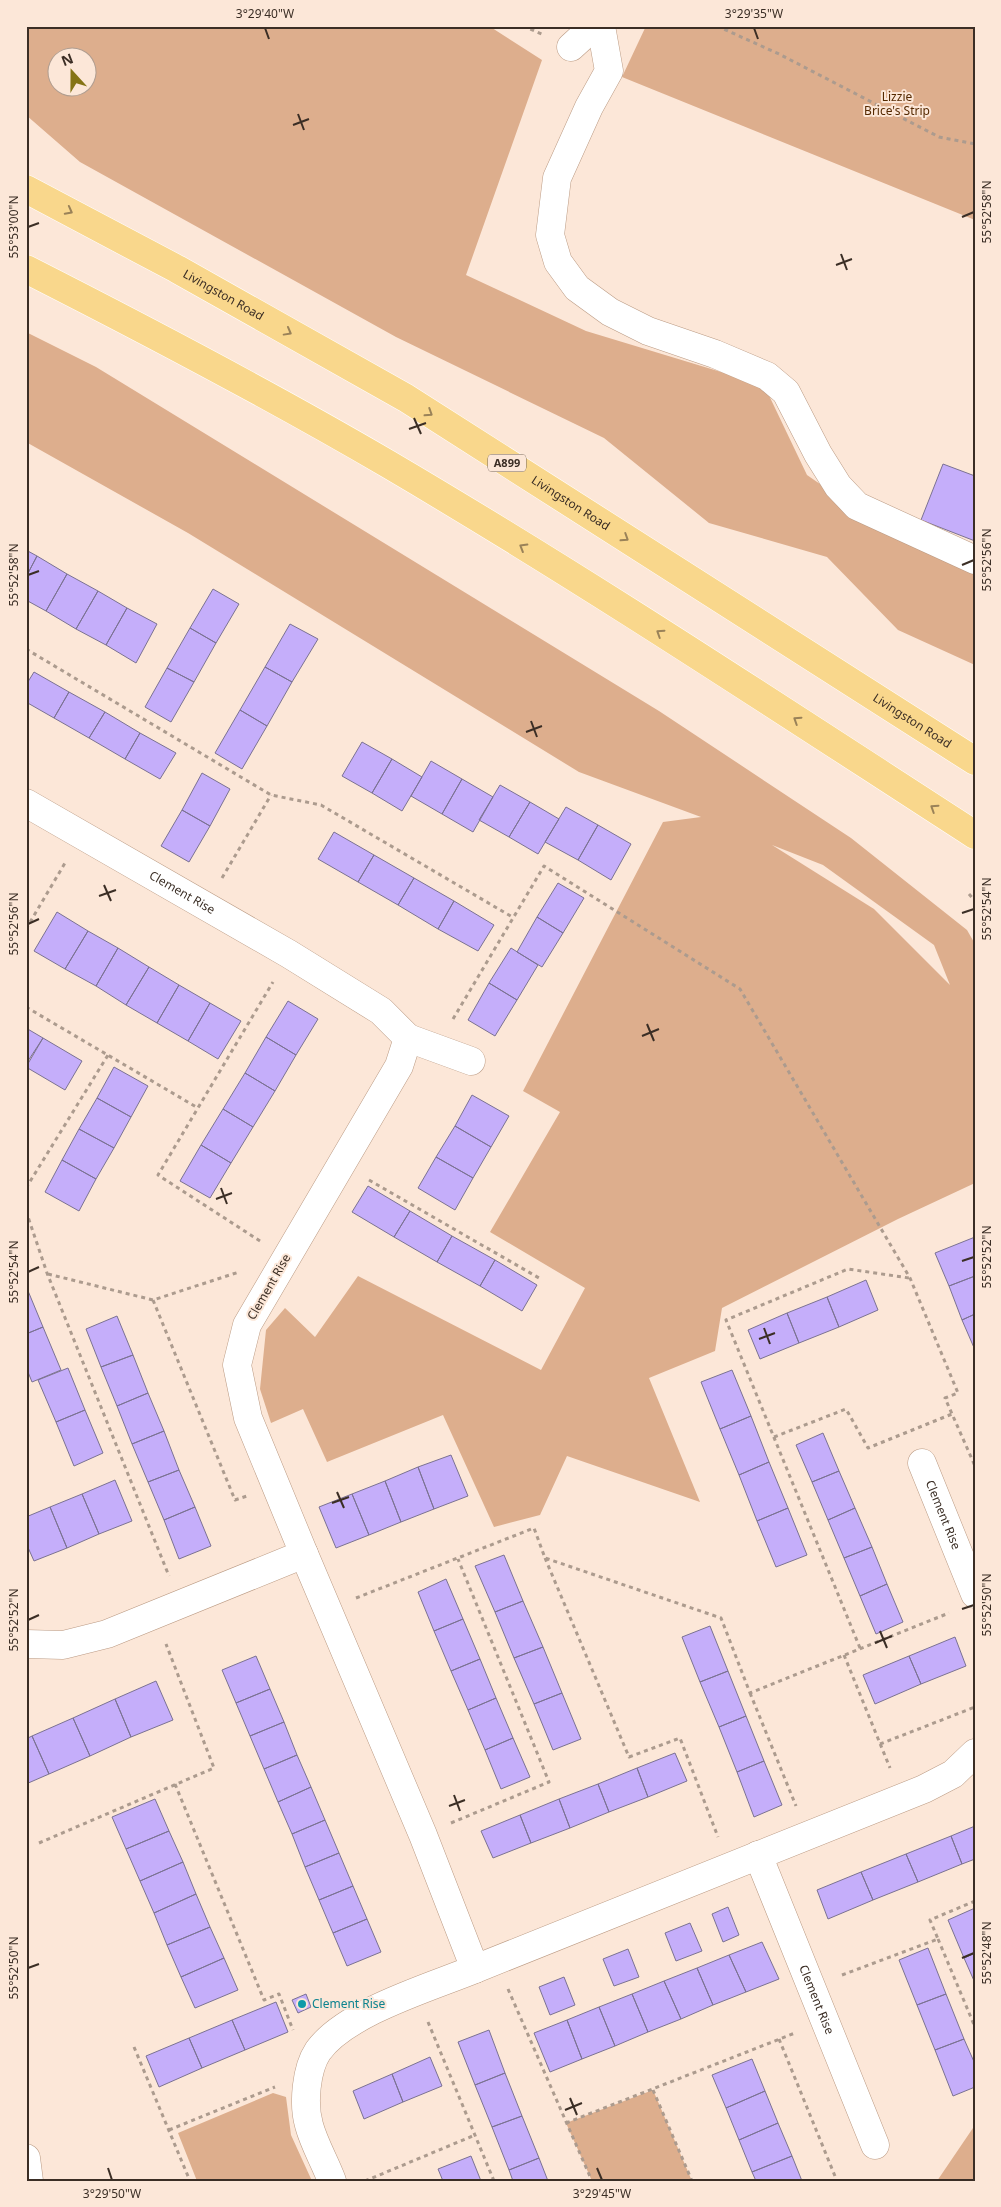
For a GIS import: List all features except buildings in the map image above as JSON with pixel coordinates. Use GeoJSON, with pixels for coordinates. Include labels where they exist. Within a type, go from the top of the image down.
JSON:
{"type":"FeatureCollection","features":[{"type":"Feature","properties":{"kind":"main road","name":"Livingston Road"},"geometry":{"type":"LineString","coordinates":[[26,188],[177,269],[406,398],[975,761]]}},
{"type":"Feature","properties":{"kind":"main road"},"geometry":{"type":"LineString","coordinates":[[26,269],[139,326],[387,464],[594,590],[975,835]]}},
{"type":"Feature","properties":{"kind":"street"},"geometry":{"type":"LineString","coordinates":[[571,47],[594,26]]}},
{"type":"Feature","properties":{"kind":"street"},"geometry":{"type":"LineString","coordinates":[[601,26],[609,71],[589,107],[557,178],[550,235],[558,262],[577,288],[610,312],[648,331],[715,354],[767,376],[786,392],[818,454],[838,486],[857,506],[975,560]]}},
{"type":"Feature","properties":{"kind":"street","name":"Clement Rise"},"geometry":{"type":"LineString","coordinates":[[26,803],[290,954],[381,1010],[408,1038],[471,1061]]}},
{"type":"Feature","properties":{"kind":"street","name":"Clement Rise"},"geometry":{"type":"LineString","coordinates":[[408,1038],[399,1066],[247,1325],[237,1365],[248,1418],[304,1554],[422,1835],[485,1965]]}},
{"type":"Feature","properties":{"kind":"street","name":"Clement Rise"},"geometry":{"type":"LineString","coordinates":[[922,1464],[966,1602]]}},
{"type":"Feature","properties":{"kind":"street"},"geometry":{"type":"LineString","coordinates":[[26,1644],[63,1645],[107,1634],[181,1606],[304,1554]]}},
{"type":"Feature","properties":{"kind":"street"},"geometry":{"type":"LineString","coordinates":[[332,2181],[308,2124],[305,2088],[318,2052],[343,2027],[381,2007],[902,1798],[953,1774],[975,1753]]}},
{"type":"Feature","properties":{"kind":"street","name":"Clement Rise"},"geometry":{"type":"LineString","coordinates":[[758,1856],[875,2145]]}},
{"type":"Feature","properties":{"kind":"street"},"geometry":{"type":"LineString","coordinates":[[26,2158],[29,2181]]}},
{"type":"Feature","properties":{"kind":"path"},"geometry":{"type":"LineString","coordinates":[[717,26],[779,54],[939,137],[975,144]]}},
{"type":"Feature","properties":{"kind":"path"},"geometry":{"type":"LineString","coordinates":[[27,650],[271,795],[321,805],[514,918]]}},
{"type":"Feature","properties":{"kind":"path"},"geometry":{"type":"LineString","coordinates":[[206,906],[271,795]]}},
{"type":"Feature","properties":{"kind":"path"},"geometry":{"type":"LineString","coordinates":[[26,929],[82,835]]}},
{"type":"Feature","properties":{"kind":"path"},"geometry":{"type":"LineString","coordinates":[[436,1048],[544,866],[740,989],[910,1278],[958,1393],[945,1398],[975,1466]]}},
{"type":"Feature","properties":{"kind":"path"},"geometry":{"type":"LineString","coordinates":[[969,894],[975,901]]}},
{"type":"Feature","properties":{"kind":"path"},"geometry":{"type":"LineString","coordinates":[[286,1258],[158,1175],[290,954]]}},
{"type":"Feature","properties":{"kind":"path"},"geometry":{"type":"LineString","coordinates":[[26,1007],[198,1108]]}},
{"type":"Feature","properties":{"kind":"path"},"geometry":{"type":"LineString","coordinates":[[26,1188],[108,1055]]}},
{"type":"Feature","properties":{"kind":"path"},"geometry":{"type":"LineString","coordinates":[[342,1164],[539,1278]]}},
{"type":"Feature","properties":{"kind":"path"},"geometry":{"type":"LineString","coordinates":[[26,1211],[47,1273],[181,1606]]}},
{"type":"Feature","properties":{"kind":"path"},"geometry":{"type":"LineString","coordinates":[[47,1273],[153,1300],[286,1258]]}},
{"type":"Feature","properties":{"kind":"path"},"geometry":{"type":"LineString","coordinates":[[860,1648],[726,1320],[848,1269],[910,1278]]}},
{"type":"Feature","properties":{"kind":"path"},"geometry":{"type":"LineString","coordinates":[[153,1300],[235,1500],[277,1487]]}},
{"type":"Feature","properties":{"kind":"path"},"geometry":{"type":"LineString","coordinates":[[774,1437],[846,1409],[868,1448],[952,1414]]}},
{"type":"Feature","properties":{"kind":"path"},"geometry":{"type":"LineString","coordinates":[[328,1610],[534,1528],[630,1757],[680,1738],[730,1867]]}},
{"type":"Feature","properties":{"kind":"path"},"geometry":{"type":"LineString","coordinates":[[545,1558],[722,1618],[808,1836]]}},
{"type":"Feature","properties":{"kind":"path"},"geometry":{"type":"LineString","coordinates":[[422,1835],[549,1782],[458,1559]]}},
{"type":"Feature","properties":{"kind":"path"},"geometry":{"type":"LineString","coordinates":[[750,1693],[966,1602]]}},
{"type":"Feature","properties":{"kind":"path"},"geometry":{"type":"LineString","coordinates":[[39,1842],[214,1768],[155,1616]]}},
{"type":"Feature","properties":{"kind":"path"},"geometry":{"type":"LineString","coordinates":[[844,1655],[902,1798]]}},
{"type":"Feature","properties":{"kind":"path"},"geometry":{"type":"LineString","coordinates":[[880,1744],[975,1707]]}},
{"type":"Feature","properties":{"kind":"path"},"geometry":{"type":"LineString","coordinates":[[175,1784],[264,2000],[279,1994],[299,2044],[318,2052]]}},
{"type":"Feature","properties":{"kind":"path"},"geometry":{"type":"LineString","coordinates":[[975,1901],[930,1920],[975,2027]]}},
{"type":"Feature","properties":{"kind":"path"},"geometry":{"type":"LineString","coordinates":[[811,1987],[938,1939]]}},
{"type":"Feature","properties":{"kind":"path"},"geometry":{"type":"LineString","coordinates":[[485,1965],[566,2123],[592,2181]]}},
{"type":"Feature","properties":{"kind":"path"},"geometry":{"type":"LineString","coordinates":[[416,1993],[494,2181]]}},
{"type":"Feature","properties":{"kind":"path"},"geometry":{"type":"LineString","coordinates":[[566,2123],[654,2090],[825,2021]]}},
{"type":"Feature","properties":{"kind":"path"},"geometry":{"type":"LineString","coordinates":[[780,2039],[837,2181]]}},
{"type":"Feature","properties":{"kind":"path"},"geometry":{"type":"LineString","coordinates":[[134,2047],[190,2181]]}},
{"type":"Feature","properties":{"kind":"path"},"geometry":{"type":"LineString","coordinates":[[169,2130],[285,2083],[305,2088]]}},
{"type":"Feature","properties":{"kind":"path"},"geometry":{"type":"LineString","coordinates":[[654,2090],[692,2181]]}},
{"type":"Feature","properties":{"kind":"path"},"geometry":{"type":"LineString","coordinates":[[365,2181],[475,2135]]}},
{"type":"Feature","properties":{"kind":"green space"},"geometry":{"type":"Polygon","coordinates":[[[26,26],[489,26],[542,60],[466,275],[586,331],[764,385],[807,475],[879,525],[975,561],[975,665],[898,630],[827,557],[709,523],[604,438],[396,337],[80,162],[26,115],[26,26]]]}},
{"type":"Feature","properties":{"kind":"green space","name":"Lizzie Brice's Strip"},"geometry":{"type":"Polygon","coordinates":[[[646,26],[975,26],[975,220],[622,77],[646,26]]]}},
{"type":"Feature","properties":{"kind":"green space"},"geometry":{"type":"Polygon","coordinates":[[[26,332],[96,367],[659,711],[851,838],[967,930],[975,944],[975,1183],[898,1219],[722,1308],[715,1351],[649,1378],[700,1502],[567,1456],[540,1515],[494,1527],[443,1415],[327,1462],[303,1409],[271,1423],[260,1389],[266,1330],[285,1308],[315,1337],[358,1276],[541,1370],[585,1288],[490,1232],[560,1112],[523,1091],[663,822],[701,817],[579,772],[188,533],[26,442],[26,332]],[[772,845],[874,909],[950,985],[934,945],[823,865],[772,845]]]}},
{"type":"Feature","properties":{"kind":"green space"},"geometry":{"type":"Polygon","coordinates":[[[653,2090],[692,2181],[592,2181],[566,2123],[653,2090]]]}},
{"type":"Feature","properties":{"kind":"green space"},"geometry":{"type":"Polygon","coordinates":[[[273,2093],[286,2097],[291,2135],[312,2181],[197,2181],[178,2133],[273,2093]]]}},
{"type":"Feature","properties":{"kind":"green space"},"geometry":{"type":"Polygon","coordinates":[[[975,2125],[975,2181],[937,2181],[975,2125]]]}},
{"type":"Feature","properties":{"kind":"place","name":"Clement Rise"},"geometry":{"type":"Point","coordinates":[302,2004]}}]}
